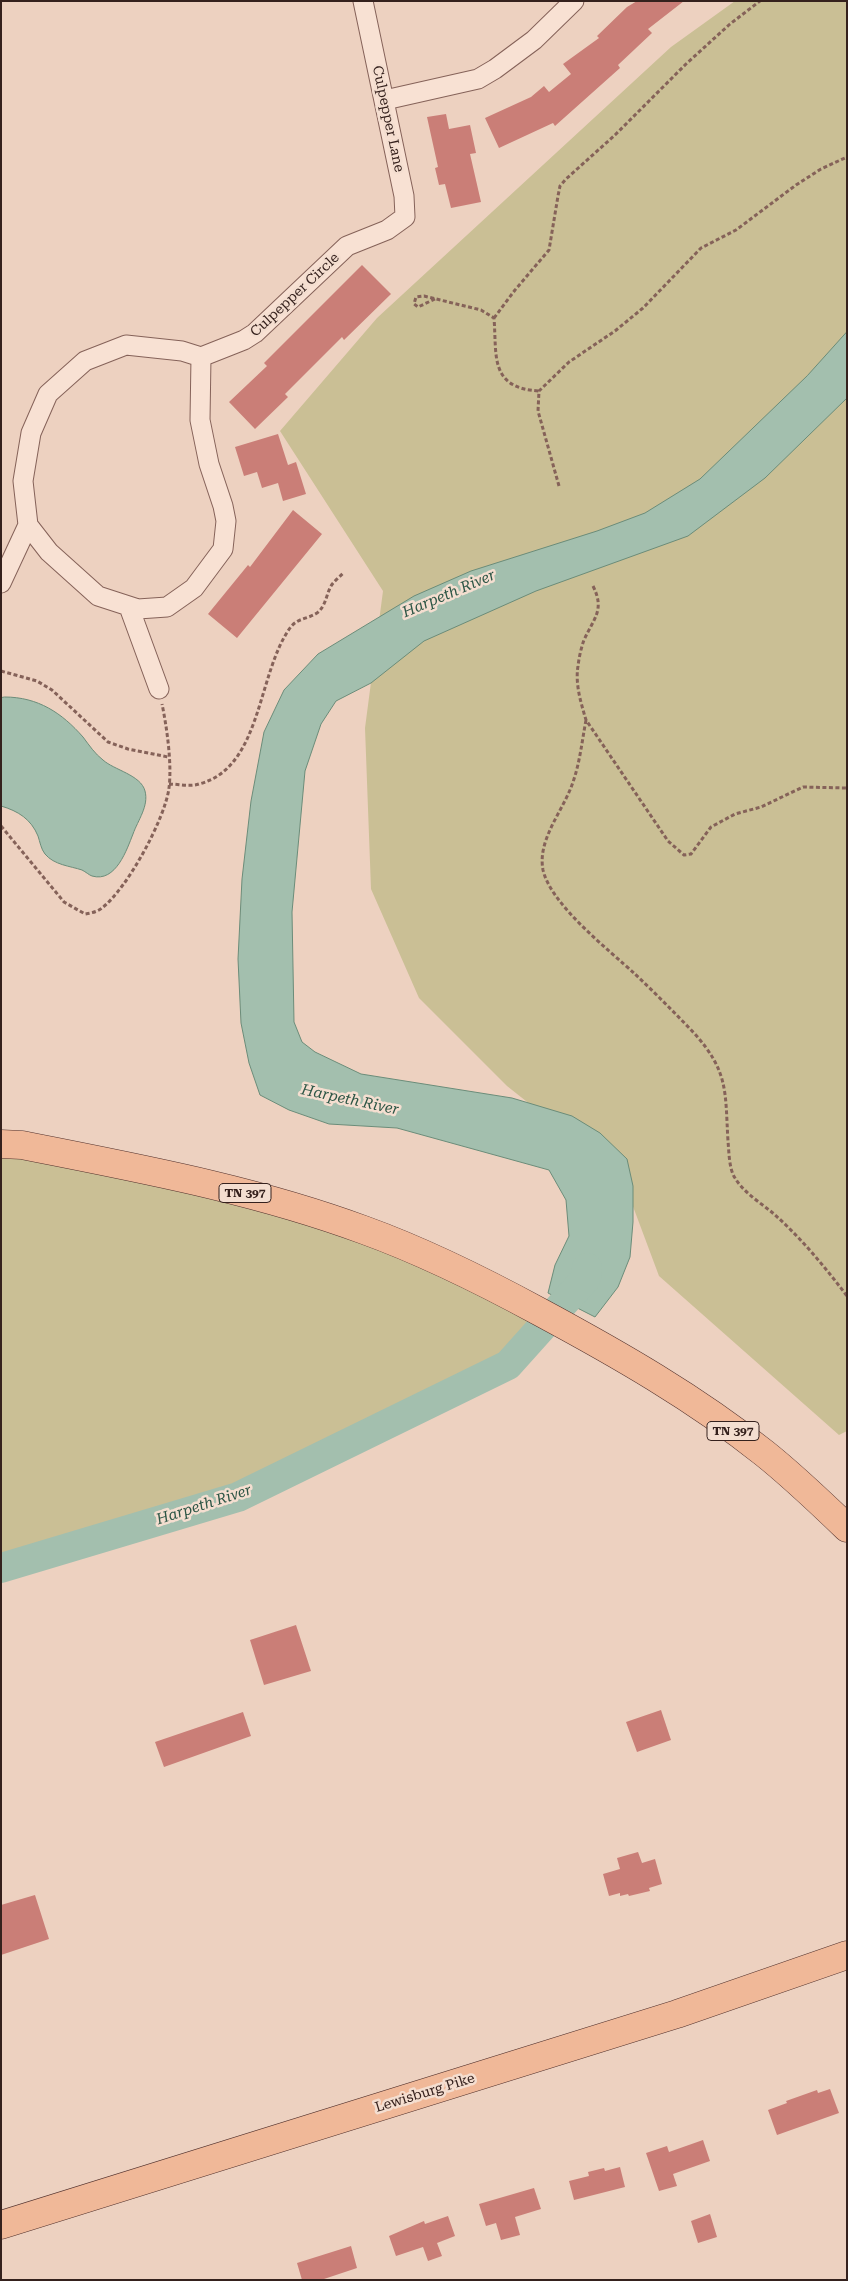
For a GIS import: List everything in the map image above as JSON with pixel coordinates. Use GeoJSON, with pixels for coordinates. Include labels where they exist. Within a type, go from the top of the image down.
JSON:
{"type":"FeatureCollection","features":[{"type":"Feature","properties":{"kind":"main road","name":"TN 397"},"geometry":{"type":"LineString","coordinates":[[1,1144],[22,1145],[196,1180],[282,1203],[364,1230],[479,1279],[610,1349],[687,1398],[764,1453],[847,1528]]}},
{"type":"Feature","properties":{"kind":"main road","name":"Lewisburg Pike"},"geometry":{"type":"LineString","coordinates":[[1,2225],[677,2014],[847,1955]]}},
{"type":"Feature","properties":{"kind":"street","name":"Culpepper Lane"},"geometry":{"type":"LineString","coordinates":[[363,1],[404,196],[404,217],[387,230]]}},
{"type":"Feature","properties":{"kind":"street"},"geometry":{"type":"LineString","coordinates":[[385,100],[478,79],[495,69],[534,40],[574,1]]}},
{"type":"Feature","properties":{"kind":"street","name":"Culpepper Circle"},"geometry":{"type":"LineString","coordinates":[[200,357],[244,340],[255,333],[347,246],[387,230]]}},
{"type":"Feature","properties":{"kind":"street"},"geometry":{"type":"LineString","coordinates":[[126,345],[182,351],[200,357],[200,420],[209,464],[225,514],[223,549],[194,588],[167,607],[138,610],[98,596],[49,552],[28,525],[23,481],[31,433],[48,394],[85,361],[126,345]]}},
{"type":"Feature","properties":{"kind":"street"},"geometry":{"type":"LineString","coordinates":[[1,583],[28,525]]}},
{"type":"Feature","properties":{"kind":"street"},"geometry":{"type":"LineString","coordinates":[[130,607],[160,689]]}},
{"type":"Feature","properties":{"kind":"path"},"geometry":{"type":"LineString","coordinates":[[760,1],[730,24],[686,64],[615,135],[560,186],[549,250],[494,318],[498,367],[506,380],[522,390],[539,390],[569,362],[615,331],[642,308],[701,248],[736,230],[796,185],[821,169],[847,156]]}},
{"type":"Feature","properties":{"kind":"path"},"geometry":{"type":"LineString","coordinates":[[435,299],[418,307],[414,304],[416,297],[424,296],[481,310],[494,318]]}},
{"type":"Feature","properties":{"kind":"path"},"geometry":{"type":"LineString","coordinates":[[539,390],[538,411],[559,486]]}},
{"type":"Feature","properties":{"kind":"path"},"geometry":{"type":"LineString","coordinates":[[169,784],[200,784],[227,769],[237,760],[249,739],[271,667],[290,628],[297,621],[317,613],[323,606],[331,587],[344,572]]}},
{"type":"Feature","properties":{"kind":"path"},"geometry":{"type":"LineString","coordinates":[[593,586],[598,597],[598,612],[584,641],[577,668],[579,697],[586,720],[668,841],[684,855],[691,854],[711,827],[735,814],[761,807],[803,787],[847,788]]}},
{"type":"Feature","properties":{"kind":"path"},"geometry":{"type":"LineString","coordinates":[[1,672],[37,681],[52,690],[108,742],[128,749],[168,757]]}},
{"type":"Feature","properties":{"kind":"path"},"geometry":{"type":"LineString","coordinates":[[1,826],[18,844],[37,872],[64,902],[78,912],[85,914],[101,909],[114,897],[145,848],[166,804],[169,784],[168,757],[160,689]]}},
{"type":"Feature","properties":{"kind":"path"},"geometry":{"type":"LineString","coordinates":[[586,720],[580,759],[574,782],[566,802],[550,829],[547,840],[543,869],[548,884],[560,901],[583,926],[674,1012],[712,1057],[721,1073],[726,1094],[728,1149],[735,1178],[758,1203],[773,1214],[796,1236],[847,1296]]}},
{"type":"Feature","properties":{"kind":"shaded area"},"geometry":{"type":"Polygon","coordinates":[[[735,1],[847,1],[847,1431],[839,1435],[659,1276],[622,1177],[507,1086],[419,998],[371,889],[365,728],[383,591],[280,431],[377,318],[671,47],[735,1]]]}},
{"type":"Feature","properties":{"kind":"shaded area"},"geometry":{"type":"Polygon","coordinates":[[[1,1144],[282,1203],[547,1316],[508,1365],[238,1497],[1,1568],[1,1144]]]}},
{"type":"Feature","properties":{"kind":"water"},"geometry":{"type":"Polygon","coordinates":[[[847,332],[847,398],[765,478],[688,536],[536,591],[424,641],[371,683],[336,701],[321,724],[305,771],[292,912],[294,1022],[302,1042],[315,1052],[361,1074],[512,1098],[572,1116],[600,1133],[627,1159],[633,1186],[633,1222],[630,1257],[618,1287],[595,1317],[548,1293],[555,1265],[569,1236],[566,1200],[549,1170],[397,1128],[329,1124],[289,1110],[260,1095],[249,1063],[241,1023],[238,959],[242,879],[251,801],[264,732],[284,690],[318,654],[414,596],[471,571],[597,531],[645,513],[700,479],[807,376],[847,332]]]}},
{"type":"Feature","properties":{"kind":"water"},"geometry":{"type":"Polygon","coordinates":[[[5,697],[39,703],[58,714],[75,728],[100,758],[133,777],[142,785],[145,791],[146,802],[142,813],[124,856],[114,870],[108,874],[100,877],[92,876],[82,870],[53,861],[44,852],[35,830],[28,820],[13,810],[1,806],[1,698],[5,697]]]}},
{"type":"Feature","properties":{"kind":"building"},"geometry":{"type":"Polygon","coordinates":[[[637,1],[684,1],[648,29],[652,33],[618,65],[620,68],[555,126],[553,123],[499,148],[485,118],[531,97],[544,86],[549,92],[571,74],[563,64],[599,38],[597,36],[627,7],[637,1]]]}},
{"type":"Feature","properties":{"kind":"building"},"geometry":{"type":"Polygon","coordinates":[[[446,114],[449,129],[470,125],[476,153],[470,154],[481,202],[451,208],[445,184],[439,185],[435,168],[438,167],[427,117],[446,114]]]}},
{"type":"Feature","properties":{"kind":"building"},"geometry":{"type":"Polygon","coordinates":[[[362,265],[391,294],[344,340],[342,337],[285,394],[288,397],[255,429],[229,402],[267,366],[264,363],[362,265]]]}},
{"type":"Feature","properties":{"kind":"building"},"geometry":{"type":"Polygon","coordinates":[[[278,434],[288,465],[296,462],[306,494],[283,501],[278,483],[262,488],[257,472],[244,476],[235,447],[278,434]]]}},
{"type":"Feature","properties":{"kind":"building"},"geometry":{"type":"Polygon","coordinates":[[[293,510],[322,534],[237,638],[208,614],[248,565],[250,567],[293,510]]]}},
{"type":"Feature","properties":{"kind":"building"},"geometry":{"type":"Polygon","coordinates":[[[296,1625],[311,1671],[264,1685],[250,1640],[296,1625]]]}},
{"type":"Feature","properties":{"kind":"building"},"geometry":{"type":"Polygon","coordinates":[[[661,1710],[671,1740],[637,1752],[626,1722],[661,1710]]]}},
{"type":"Feature","properties":{"kind":"building"},"geometry":{"type":"Polygon","coordinates":[[[243,1712],[251,1736],[164,1767],[155,1742],[243,1712]]]}},
{"type":"Feature","properties":{"kind":"building"},"geometry":{"type":"Polygon","coordinates":[[[638,1852],[642,1863],[655,1859],[662,1884],[649,1888],[650,1891],[629,1896],[628,1894],[620,1896],[620,1893],[609,1896],[603,1874],[620,1869],[617,1858],[638,1852]]]}},
{"type":"Feature","properties":{"kind":"building"},"geometry":{"type":"Polygon","coordinates":[[[35,1895],[49,1939],[1,1955],[1,1905],[35,1895]]]}},
{"type":"Feature","properties":{"kind":"building"},"geometry":{"type":"Polygon","coordinates":[[[830,2089],[839,2113],[777,2135],[768,2110],[787,2103],[786,2101],[817,2090],[818,2093],[830,2089]]]}},
{"type":"Feature","properties":{"kind":"building"},"geometry":{"type":"Polygon","coordinates":[[[703,2140],[710,2161],[673,2174],[677,2186],[659,2191],[646,2153],[667,2146],[669,2152],[703,2140]]]}},
{"type":"Feature","properties":{"kind":"building"},"geometry":{"type":"Polygon","coordinates":[[[620,2167],[625,2187],[574,2200],[569,2181],[589,2176],[588,2172],[604,2168],[605,2171],[620,2167]]]}},
{"type":"Feature","properties":{"kind":"building"},"geometry":{"type":"Polygon","coordinates":[[[534,2188],[541,2209],[515,2217],[520,2235],[501,2240],[496,2223],[486,2226],[479,2204],[534,2188]]]}},
{"type":"Feature","properties":{"kind":"building"},"geometry":{"type":"Polygon","coordinates":[[[710,2214],[717,2237],[698,2243],[691,2221],[710,2214]]]}},
{"type":"Feature","properties":{"kind":"building"},"geometry":{"type":"Polygon","coordinates":[[[448,2216],[455,2236],[437,2243],[442,2256],[428,2261],[423,2247],[396,2256],[389,2236],[424,2221],[425,2224],[448,2216]]]}},
{"type":"Feature","properties":{"kind":"building"},"geometry":{"type":"Polygon","coordinates":[[[351,2246],[357,2268],[321,2280],[302,2280],[297,2263],[351,2246]]]}},
{"type":"Feature","properties":{"kind":"waterway","name":"Harpeth River"},"geometry":{"type":"LineString","coordinates":[[1,1568],[238,1497],[508,1365],[586,1278],[587,1268]]}}]}
